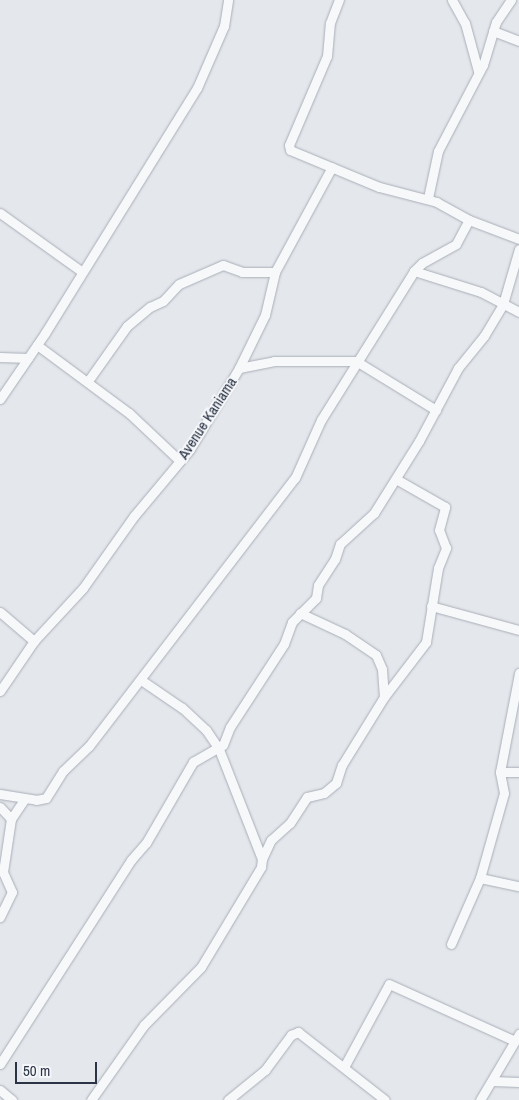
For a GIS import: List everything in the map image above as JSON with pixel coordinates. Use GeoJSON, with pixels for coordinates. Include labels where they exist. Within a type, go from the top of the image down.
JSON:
{"type":"FeatureCollection","features":[{"type":"Feature","properties":{"kind":"street"},"geometry":{"type":"LineString","coordinates":[[0,399],[37,344],[197,88],[224,26],[228,0]]}},
{"type":"Feature","properties":{"kind":"street"},"geometry":{"type":"LineString","coordinates":[[339,0],[330,23],[327,56],[289,145],[292,152],[378,187],[428,198],[469,220],[519,239]]}},
{"type":"Feature","properties":{"kind":"street"},"geometry":{"type":"LineString","coordinates":[[452,0],[465,23],[478,71]]}},
{"type":"Feature","properties":{"kind":"street"},"geometry":{"type":"LineString","coordinates":[[428,198],[438,151],[478,71],[496,22],[511,0]]}},
{"type":"Feature","properties":{"kind":"street"},"geometry":{"type":"LineString","coordinates":[[493,31],[519,41]]}},
{"type":"Feature","properties":{"kind":"street","name":"Avenue Kaniama"},"geometry":{"type":"LineString","coordinates":[[0,691],[34,641],[83,588],[134,516],[180,461],[239,368],[265,315],[274,272],[332,167]]}},
{"type":"Feature","properties":{"kind":"street"},"geometry":{"type":"LineString","coordinates":[[0,213],[81,271]]}},
{"type":"Feature","properties":{"kind":"street"},"geometry":{"type":"LineString","coordinates":[[0,794],[25,798],[46,798],[63,771],[89,746],[295,478],[310,440],[356,361],[414,271],[422,263],[456,244],[469,220]]}},
{"type":"Feature","properties":{"kind":"street"},"geometry":{"type":"LineString","coordinates":[[0,1064],[131,860],[146,844],[193,762],[219,749],[300,613],[316,598],[318,585],[335,560],[340,544],[370,518],[396,479],[458,368],[484,336],[503,304],[519,249]]}},
{"type":"Feature","properties":{"kind":"street"},"geometry":{"type":"LineString","coordinates":[[88,381],[127,326],[150,307],[163,301],[179,284],[224,265],[242,272],[274,272]]}},
{"type":"Feature","properties":{"kind":"street"},"geometry":{"type":"LineString","coordinates":[[414,271],[481,292],[519,312]]}},
{"type":"Feature","properties":{"kind":"street"},"geometry":{"type":"LineString","coordinates":[[37,344],[88,381],[180,461]]}},
{"type":"Feature","properties":{"kind":"street"},"geometry":{"type":"LineString","coordinates":[[0,357],[28,358]]}},
{"type":"Feature","properties":{"kind":"street"},"geometry":{"type":"LineString","coordinates":[[239,368],[274,361],[356,361],[436,410]]}},
{"type":"Feature","properties":{"kind":"street"},"geometry":{"type":"LineString","coordinates":[[91,1100],[144,1025],[201,967],[261,867],[262,859],[271,840],[290,823],[307,797],[324,792],[336,783],[342,765],[384,697],[426,642],[438,568],[446,548],[440,530],[445,507],[396,479]]}},
{"type":"Feature","properties":{"kind":"street"},"geometry":{"type":"LineString","coordinates":[[432,606],[519,630]]}},
{"type":"Feature","properties":{"kind":"street"},"geometry":{"type":"LineString","coordinates":[[0,612],[34,641]]}},
{"type":"Feature","properties":{"kind":"street"},"geometry":{"type":"LineString","coordinates":[[300,613],[345,634],[376,654],[384,697]]}},
{"type":"Feature","properties":{"kind":"street"},"geometry":{"type":"LineString","coordinates":[[451,944],[480,878],[504,794],[500,772],[519,673]]}},
{"type":"Feature","properties":{"kind":"street"},"geometry":{"type":"LineString","coordinates":[[141,680],[182,708],[206,730],[219,749],[262,859]]}},
{"type":"Feature","properties":{"kind":"street"},"geometry":{"type":"LineString","coordinates":[[500,772],[519,772]]}},
{"type":"Feature","properties":{"kind":"street"},"geometry":{"type":"LineString","coordinates":[[0,917],[12,892],[2,872],[11,819],[25,798]]}},
{"type":"Feature","properties":{"kind":"street"},"geometry":{"type":"LineString","coordinates":[[0,807],[11,819]]}},
{"type":"Feature","properties":{"kind":"street"},"geometry":{"type":"LineString","coordinates":[[480,878],[519,886]]}},
{"type":"Feature","properties":{"kind":"street"},"geometry":{"type":"LineString","coordinates":[[344,1067],[389,984],[517,1038],[480,1100]]}},
{"type":"Feature","properties":{"kind":"street"},"geometry":{"type":"LineString","coordinates":[[228,1100],[265,1070],[291,1035],[298,1032],[385,1100]]}},
{"type":"Feature","properties":{"kind":"street"},"geometry":{"type":"LineString","coordinates":[[492,1081],[519,1082]]}},
{"type":"Feature","properties":{"kind":"street"},"geometry":{"type":"LineString","coordinates":[[0,1090],[12,1100]]}}]}
